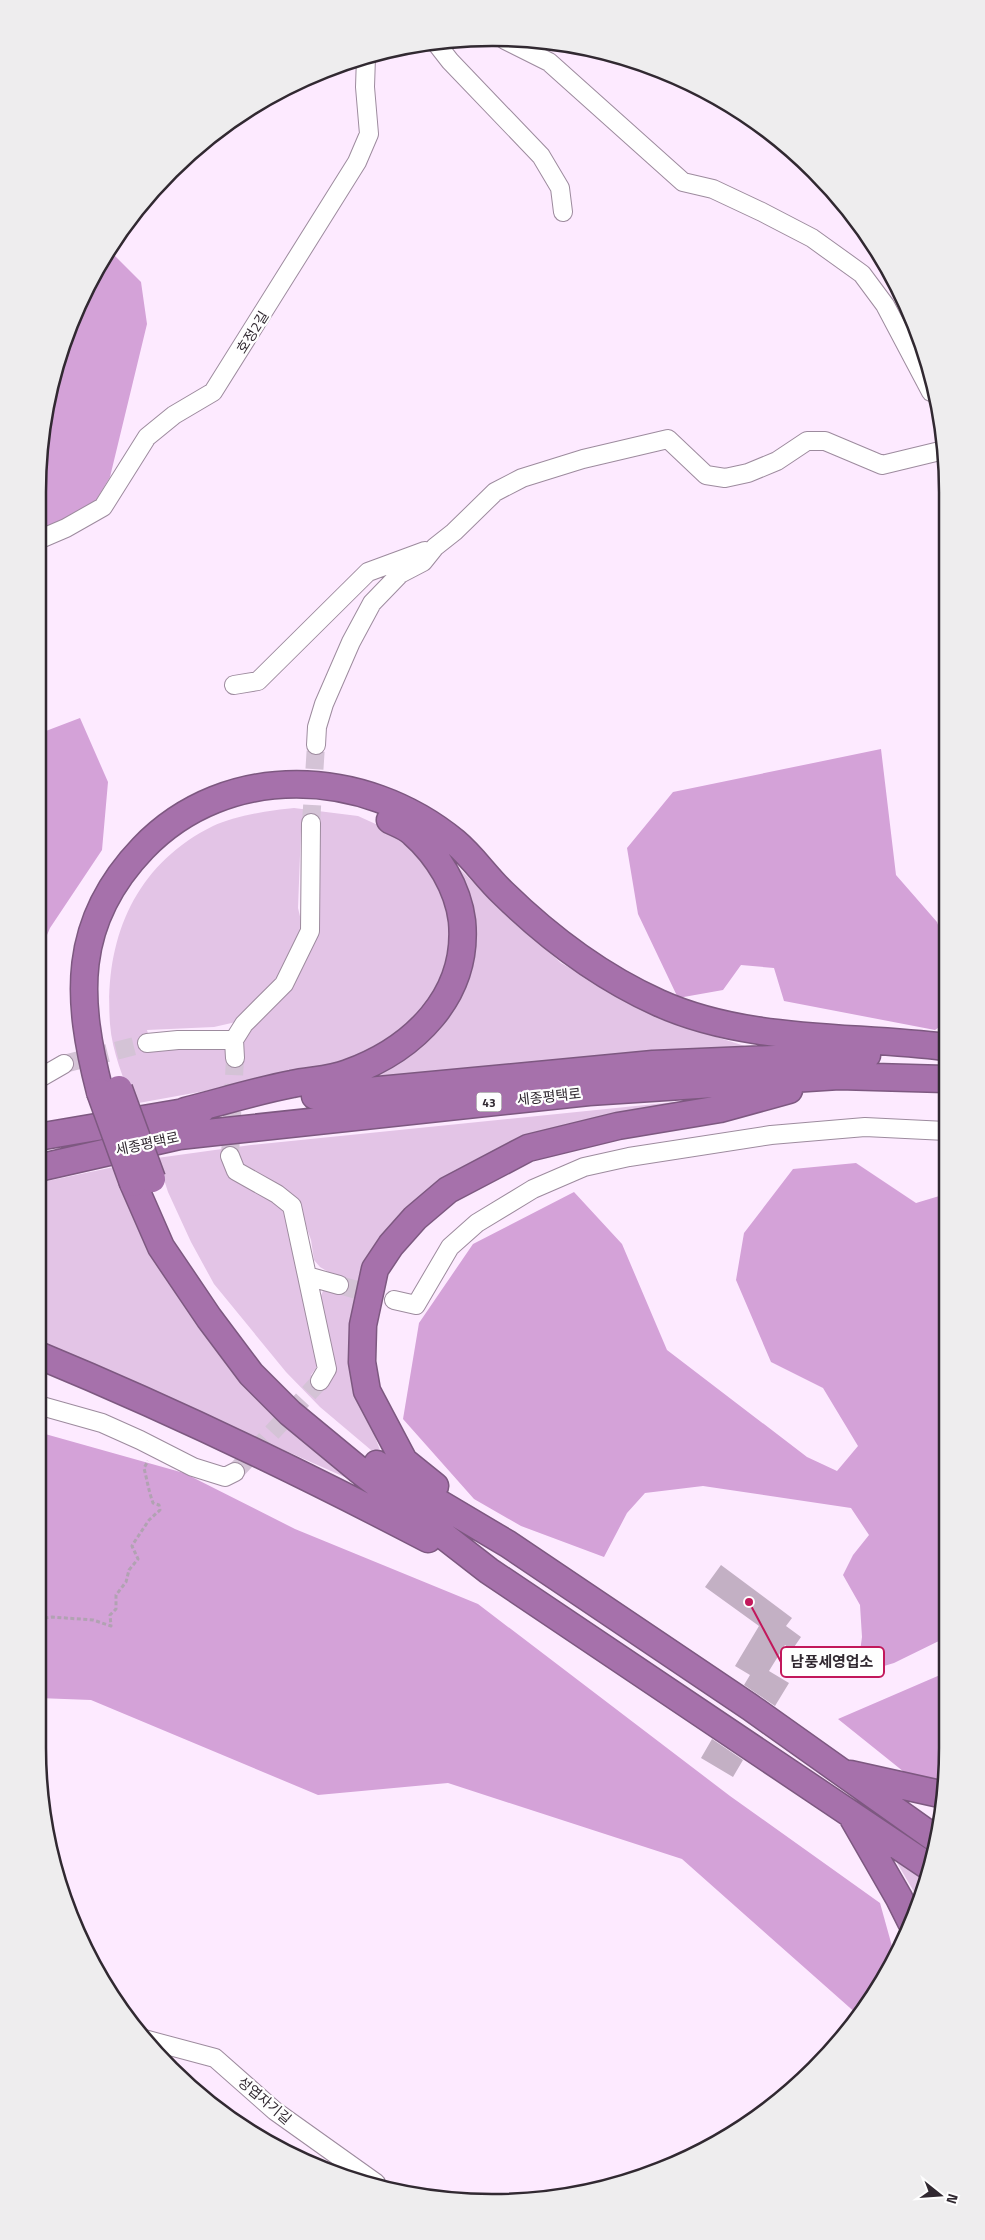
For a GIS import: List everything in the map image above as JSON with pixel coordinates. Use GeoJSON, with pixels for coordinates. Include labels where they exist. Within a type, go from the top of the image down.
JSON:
{"type":"FeatureCollection","features":[{"type":"Feature","properties":{"kind":"highway"},"geometry":{"type":"LineString","coordinates":[[924,1863],[489,1571],[290,1413],[251,1374],[209,1318],[161,1247],[143,1181],[110,1091],[89,1050],[83,1013],[83,978],[88,941],[107,894],[131,860],[161,830],[193,811],[239,791],[279,784],[329,786],[384,799],[422,819],[456,843],[501,892],[557,942],[602,974],[661,1004],[719,1023],[786,1035],[939,1047]]}},
{"type":"Feature","properties":{"kind":"highway"},"geometry":{"type":"LineString","coordinates":[[110,1091],[98,996],[100,966],[106,938],[117,909],[135,878],[153,857],[190,830],[221,812],[284,797],[345,802],[377,812],[412,832],[433,854],[451,883],[461,911],[463,935],[458,966],[449,992],[434,1016],[412,1038],[378,1060],[347,1074],[290,1084],[185,1111]]}},
{"type":"Feature","properties":{"kind":"highway","name":"세종평택로"},"geometry":{"type":"LineString","coordinates":[[46,1136],[185,1111],[348,1092],[653,1064],[875,1055],[939,1057]]}},
{"type":"Feature","properties":{"kind":"highway"},"geometry":{"type":"LineString","coordinates":[[508,1544],[404,1460],[367,1391],[362,1362],[363,1325],[375,1269],[391,1245],[415,1218],[448,1190],[528,1148],[618,1126],[720,1110],[839,1076]]}},
{"type":"Feature","properties":{"kind":"highway","name":"세종평택로"},"geometry":{"type":"LineString","coordinates":[[46,1166],[179,1136],[579,1093],[839,1076],[939,1079]]}},
{"type":"Feature","properties":{"kind":"highway"},"geometry":{"type":"LineString","coordinates":[[143,1181],[176,1241],[209,1292],[249,1347],[302,1401],[390,1474],[508,1544],[750,1707],[930,1835]]}},
{"type":"Feature","properties":{"kind":"highway"},"geometry":{"type":"LineString","coordinates":[[46,1358],[138,1396],[362,1504],[489,1571]]}},
{"type":"Feature","properties":{"kind":"highway"},"geometry":{"type":"LineString","coordinates":[[838,1771],[936,1793]]}},
{"type":"Feature","properties":{"kind":"highway"},"geometry":{"type":"LineString","coordinates":[[850,1813],[906,1914]]}},
{"type":"Feature","properties":{"kind":"street"},"geometry":{"type":"LineString","coordinates":[[519,47],[549,62],[683,182],[713,189],[762,212],[812,238],[862,274],[884,305],[925,380]]}},
{"type":"Feature","properties":{"kind":"street"},"geometry":{"type":"LineString","coordinates":[[441,49],[541,156],[560,188],[563,212]]}},
{"type":"Feature","properties":{"kind":"street","name":"호정2길"},"geometry":{"type":"LineString","coordinates":[[46,537],[66,528],[102,507],[147,437],[174,415],[214,392],[360,155],[369,134],[365,87],[366,65]]}},
{"type":"Feature","properties":{"kind":"street"},"geometry":{"type":"LineString","coordinates":[[316,746],[317,727],[324,704],[351,642],[372,603],[400,574],[423,562],[435,547],[454,532],[495,492],[522,478],[583,459],[668,438],[706,475],[725,478],[748,474],[777,460],[807,441],[825,441],[882,465],[937,452]]}},
{"type":"Feature","properties":{"kind":"street"},"geometry":{"type":"LineString","coordinates":[[234,685],[258,681],[368,572],[435,547]]}},
{"type":"Feature","properties":{"kind":"street"},"geometry":{"type":"LineString","coordinates":[[235,1058],[234,1040],[244,1024],[284,984],[310,931],[311,823]]}},
{"type":"Feature","properties":{"kind":"street"},"geometry":{"type":"LineString","coordinates":[[147,1043],[178,1040],[234,1040]]}},
{"type":"Feature","properties":{"kind":"street"},"geometry":{"type":"LineString","coordinates":[[46,1074],[64,1064]]}},
{"type":"Feature","properties":{"kind":"street"},"geometry":{"type":"LineString","coordinates":[[394,1300],[416,1305],[450,1247],[477,1223],[533,1189],[584,1167],[630,1157],[771,1135],[864,1127],[939,1131]]}},
{"type":"Feature","properties":{"kind":"street"},"geometry":{"type":"LineString","coordinates":[[230,1156],[236,1171],[278,1194],[292,1206],[327,1369],[320,1381]]}},
{"type":"Feature","properties":{"kind":"street"},"geometry":{"type":"LineString","coordinates":[[307,1276],[339,1285]]}},
{"type":"Feature","properties":{"kind":"street"},"geometry":{"type":"LineString","coordinates":[[46,1407],[102,1423],[193,1467],[225,1478],[236,1472]]}},
{"type":"Feature","properties":{"kind":"street","name":"성엽자기길"},"geometry":{"type":"LineString","coordinates":[[158,2043],[215,2058],[275,2111],[365,2175]]}},
{"type":"Feature","properties":{"kind":"path"},"geometry":{"type":"LineString","coordinates":[[46,1618],[93,1620],[111,1626],[109,1619],[116,1609],[116,1595],[126,1582],[128,1570],[138,1559],[132,1546],[149,1520],[160,1510],[159,1505],[153,1503],[144,1468],[155,1447]]}},
{"type":"Feature","properties":{"kind":"shaded area"},"geometry":{"type":"Polygon","coordinates":[[[114,255],[141,282],[147,324],[110,477],[79,529],[46,544],[47,463],[50,434],[61,377],[70,349],[92,295],[114,255]]]}},
{"type":"Feature","properties":{"kind":"shaded area"},"geometry":{"type":"Polygon","coordinates":[[[80,718],[108,782],[102,850],[50,928],[46,937],[46,731],[80,718]]]}},
{"type":"Feature","properties":{"kind":"shaded area"},"geometry":{"type":"Polygon","coordinates":[[[881,749],[896,875],[937,922],[939,928],[939,1027],[935,1030],[784,1001],[774,968],[741,965],[723,990],[678,998],[638,914],[627,848],[673,792],[881,749]]]}},
{"type":"Feature","properties":{"kind":"shaded area"},"geometry":{"type":"Polygon","coordinates":[[[294,808],[358,816],[410,843],[432,866],[452,915],[446,979],[409,1031],[344,1066],[133,1104],[113,1045],[109,993],[112,963],[119,935],[130,908],[144,884],[163,862],[186,842],[222,822],[252,814],[294,808]],[[301,829],[298,908],[303,929],[285,969],[236,1022],[214,1027],[147,1030],[151,1045],[220,1044],[243,1034],[287,988],[318,935],[319,829],[301,829]]]}},
{"type":"Feature","properties":{"kind":"shaded area"},"geometry":{"type":"Polygon","coordinates":[[[445,854],[561,963],[662,1020],[745,1046],[370,1078],[457,1003],[445,854]]]}},
{"type":"Feature","properties":{"kind":"shaded area"},"geometry":{"type":"Polygon","coordinates":[[[714,1098],[554,1134],[381,1244],[364,1407],[384,1461],[320,1407],[286,1372],[214,1284],[191,1242],[168,1192],[157,1158],[251,1145],[714,1098]],[[225,1158],[284,1209],[318,1358],[316,1368],[311,1375],[323,1386],[320,1298],[323,1291],[330,1289],[336,1294],[340,1279],[320,1267],[314,1260],[311,1240],[301,1212],[241,1165],[225,1158]]]}},
{"type":"Feature","properties":{"kind":"shaded area"},"geometry":{"type":"Polygon","coordinates":[[[856,1163],[916,1203],[939,1196],[939,1641],[894,1663],[857,1674],[862,1637],[860,1605],[843,1575],[853,1555],[869,1535],[851,1508],[703,1486],[645,1493],[627,1513],[604,1557],[521,1526],[474,1499],[403,1419],[419,1323],[473,1244],[574,1192],[622,1244],[667,1350],[807,1457],[837,1471],[858,1446],[823,1388],[771,1362],[736,1280],[744,1233],[793,1169],[856,1163]]]}},
{"type":"Feature","properties":{"kind":"shaded area"},"geometry":{"type":"Polygon","coordinates":[[[114,1167],[316,1448],[349,1479],[46,1345],[46,1181],[114,1167]]]}},
{"type":"Feature","properties":{"kind":"shaded area"},"geometry":{"type":"Polygon","coordinates":[[[46,1434],[184,1473],[295,1529],[478,1604],[730,1796],[880,1903],[892,1947],[879,1971],[853,2011],[682,1859],[448,1783],[318,1795],[91,1700],[46,1698],[46,1434]]]}},
{"type":"Feature","properties":{"kind":"shaded area"},"geometry":{"type":"Polygon","coordinates":[[[939,1675],[937,1788],[924,1788],[838,1719],[939,1675]]]}},
{"type":"Feature","properties":{"kind":"shaded area"},"geometry":{"type":"Polygon","coordinates":[[[893,1856],[920,1875],[914,1893],[893,1856]]]}},
{"type":"Feature","properties":{"kind":"building"},"geometry":{"type":"Polygon","coordinates":[[[721,1565],[792,1618],[786,1626],[801,1637],[792,1650],[785,1645],[769,1671],[789,1683],[775,1706],[744,1685],[750,1675],[735,1666],[759,1626],[705,1587],[721,1565]]]}},
{"type":"Feature","properties":{"kind":"building"},"geometry":{"type":"Polygon","coordinates":[[[712,1739],[743,1760],[733,1777],[701,1758],[712,1739]]]}},
{"type":"Feature","properties":{"kind":"tunnel"},"geometry":{"type":"LineString","coordinates":[[311,823],[316,745]]}},
{"type":"Feature","properties":{"kind":"tunnel"},"geometry":{"type":"LineString","coordinates":[[64,1064],[147,1043]]}},
{"type":"Feature","properties":{"kind":"tunnel"},"geometry":{"type":"LineString","coordinates":[[230,1156],[235,1058]]}},
{"type":"Feature","properties":{"kind":"tunnel"},"geometry":{"type":"LineString","coordinates":[[339,1285],[394,1300]]}},
{"type":"Feature","properties":{"kind":"tunnel"},"geometry":{"type":"LineString","coordinates":[[235,1472],[320,1381]]}},
{"type":"Feature","properties":{"kind":"place","name":"남풍세영업소"},"geometry":{"type":"Point","coordinates":[749,1602]}}]}
